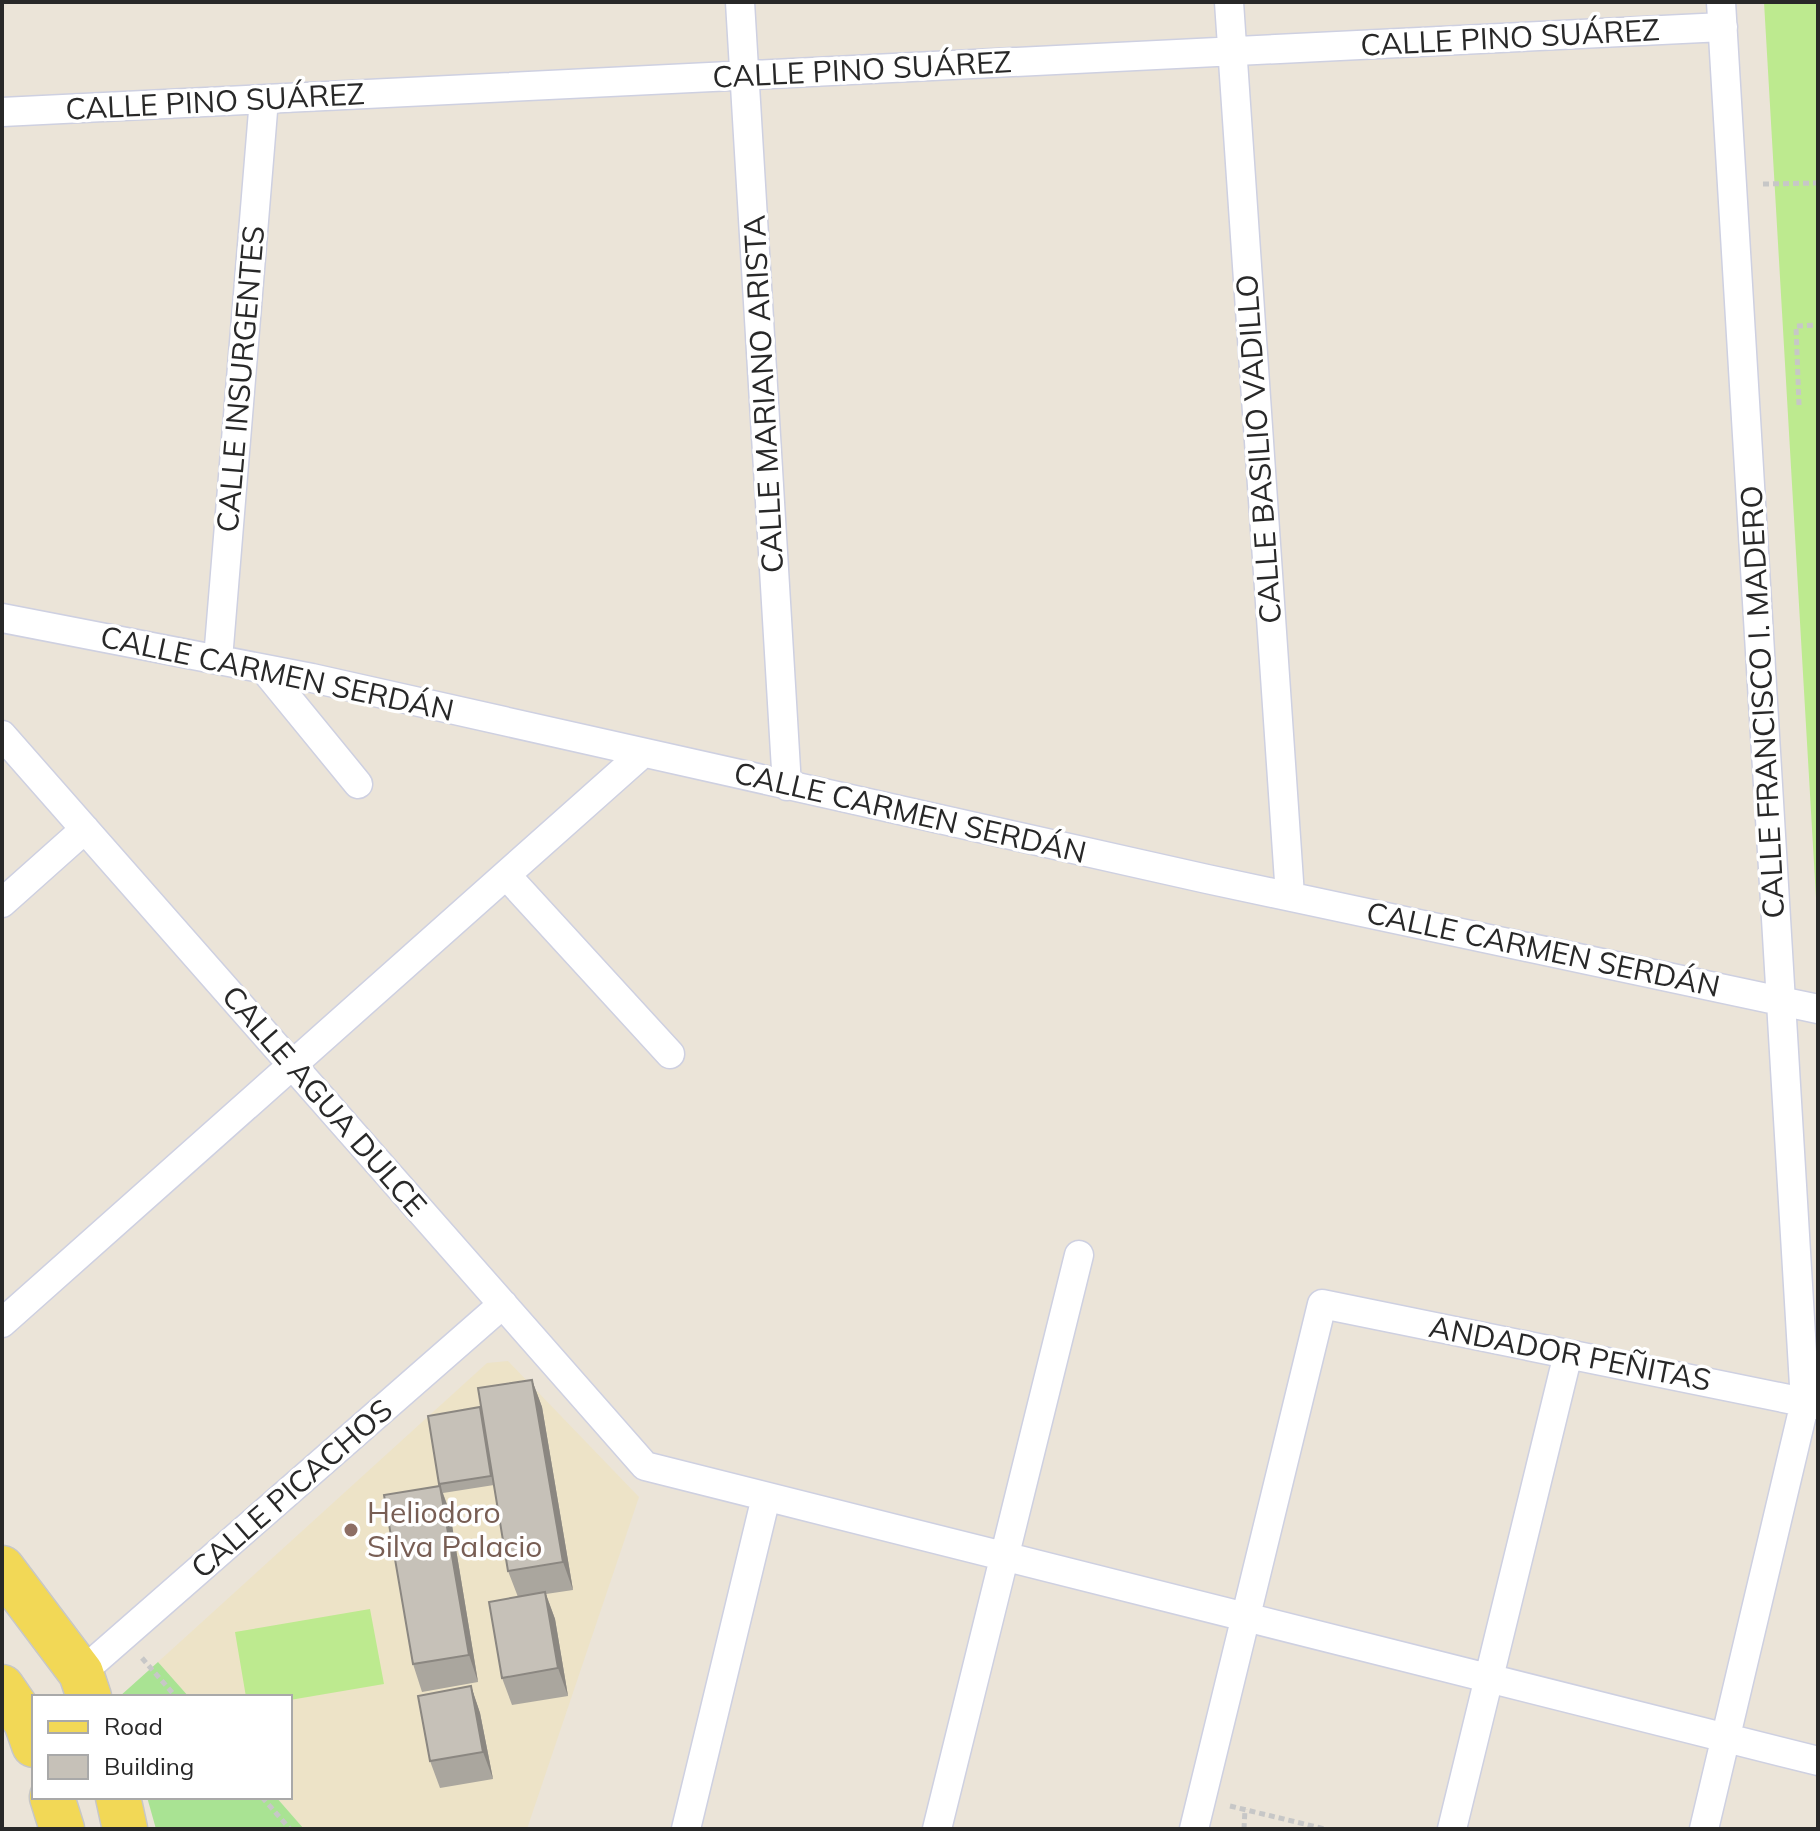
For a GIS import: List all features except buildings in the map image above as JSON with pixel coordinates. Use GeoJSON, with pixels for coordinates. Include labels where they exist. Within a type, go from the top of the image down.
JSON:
{"type":"FeatureCollection","features":[{"type":"Feature","properties":{"kind":"main road"},"geometry":{"type":"LineString","coordinates":[[2,1568],[85,1685]]}},
{"type":"Feature","properties":{"kind":"main road"},"geometry":{"type":"LineString","coordinates":[[2,1687],[26,1722],[32,1739]]}},
{"type":"Feature","properties":{"kind":"main road"},"geometry":{"type":"LineString","coordinates":[[53,1799],[62,1829]]}},
{"type":"Feature","properties":{"kind":"main road"},"geometry":{"type":"LineString","coordinates":[[118,1799],[125,1829]]}},
{"type":"Feature","properties":{"kind":"street","name":"CALLE MARIANO ARISTA"},"geometry":{"type":"LineString","coordinates":[[740,2],[787,786]]}},
{"type":"Feature","properties":{"kind":"street","name":"CALLE BASILIO VADILLO"},"geometry":{"type":"LineString","coordinates":[[1229,2],[1290,896]]}},
{"type":"Feature","properties":{"kind":"street","name":"CALLE PINO SUÁREZ"},"geometry":{"type":"LineString","coordinates":[[2,112],[1233,51],[1722,14]]}},
{"type":"Feature","properties":{"kind":"street","name":"CALLE FRANCISCO I. MADERO"},"geometry":{"type":"LineString","coordinates":[[1704,1829],[1811,1403],[1781,1001],[1722,14]]}},
{"type":"Feature","properties":{"kind":"street","name":"CALLE INSURGENTES"},"geometry":{"type":"LineString","coordinates":[[218,659],[264,99]]}},
{"type":"Feature","properties":{"kind":"street","name":"CALLE CARMEN SERDÁN"},"geometry":{"type":"LineString","coordinates":[[2,618],[218,659],[787,786],[1818,1009]]}},
{"type":"Feature","properties":{"kind":"street"},"geometry":{"type":"LineString","coordinates":[[264,669],[358,784]]}},
{"type":"Feature","properties":{"kind":"street","name":"CALLE AGUA DULCE"},"geometry":{"type":"LineString","coordinates":[[2,735],[645,1466],[766,1497]]}},
{"type":"Feature","properties":{"kind":"street"},"geometry":{"type":"LineString","coordinates":[[2,1323],[643,753]]}},
{"type":"Feature","properties":{"kind":"street"},"geometry":{"type":"LineString","coordinates":[[2,903],[85,829]]}},
{"type":"Feature","properties":{"kind":"street"},"geometry":{"type":"LineString","coordinates":[[506,875],[670,1054]]}},
{"type":"Feature","properties":{"kind":"street"},"geometry":{"type":"LineString","coordinates":[[937,1829],[1079,1255]]}},
{"type":"Feature","properties":{"kind":"street","name":"CALLE PICACHOS"},"geometry":{"type":"LineString","coordinates":[[85,1685],[123,1636],[503,1304]]}},
{"type":"Feature","properties":{"kind":"street","name":"ANDADOR PEÑITAS"},"geometry":{"type":"LineString","coordinates":[[1246,1617],[1322,1304],[1811,1403]]}},
{"type":"Feature","properties":{"kind":"street"},"geometry":{"type":"LineString","coordinates":[[1452,1829],[1568,1354]]}},
{"type":"Feature","properties":{"kind":"street"},"geometry":{"type":"LineString","coordinates":[[686,1829],[766,1497],[1818,1761]]}},
{"type":"Feature","properties":{"kind":"street"},"geometry":{"type":"LineString","coordinates":[[1194,1829],[1246,1617]]}},
{"type":"Feature","properties":{"kind":"path"},"geometry":{"type":"LineString","coordinates":[[1753,184],[1818,183]]}},
{"type":"Feature","properties":{"kind":"path"},"geometry":{"type":"LineString","coordinates":[[1799,405],[1796,326],[1818,325]]}},
{"type":"Feature","properties":{"kind":"path"},"geometry":{"type":"LineString","coordinates":[[123,1636],[174,1695]]}},
{"type":"Feature","properties":{"kind":"path"},"geometry":{"type":"LineString","coordinates":[[264,1799],[290,1829]]}},
{"type":"Feature","properties":{"kind":"path"},"geometry":{"type":"LineString","coordinates":[[1202,1799],[1322,1829]]}},
{"type":"Feature","properties":{"kind":"path"},"geometry":{"type":"LineString","coordinates":[[1244,1829],[1245,1809]]}},
{"type":"Feature","properties":{"kind":"shaded area"},"geometry":{"type":"Polygon","coordinates":[[[508,1361],[639,1497],[527,1829],[304,1829],[278,1799],[292,1799],[292,1695],[187,1695],[158,1662],[487,1363],[508,1361]]]}},
{"type":"Feature","properties":{"kind":"green space"},"geometry":{"type":"Polygon","coordinates":[[[1764,2],[1818,2],[1818,932],[1764,2]]]}},
{"type":"Feature","properties":{"kind":"green space"},"geometry":{"type":"Polygon","coordinates":[[[370,1609],[384,1684],[292,1700],[292,1695],[246,1695],[235,1632],[370,1609]]]}},
{"type":"Feature","properties":{"kind":"green space"},"geometry":{"type":"Polygon","coordinates":[[[158,1662],[187,1695],[121,1695],[158,1662]]]}},
{"type":"Feature","properties":{"kind":"green space"},"geometry":{"type":"Polygon","coordinates":[[[148,1799],[278,1799],[304,1829],[156,1829],[148,1799]]]}},
{"type":"Feature","properties":{"kind":"place","name":"Heliodoro Silva Palacio"},"geometry":{"type":"Point","coordinates":[351,1530]}}]}
